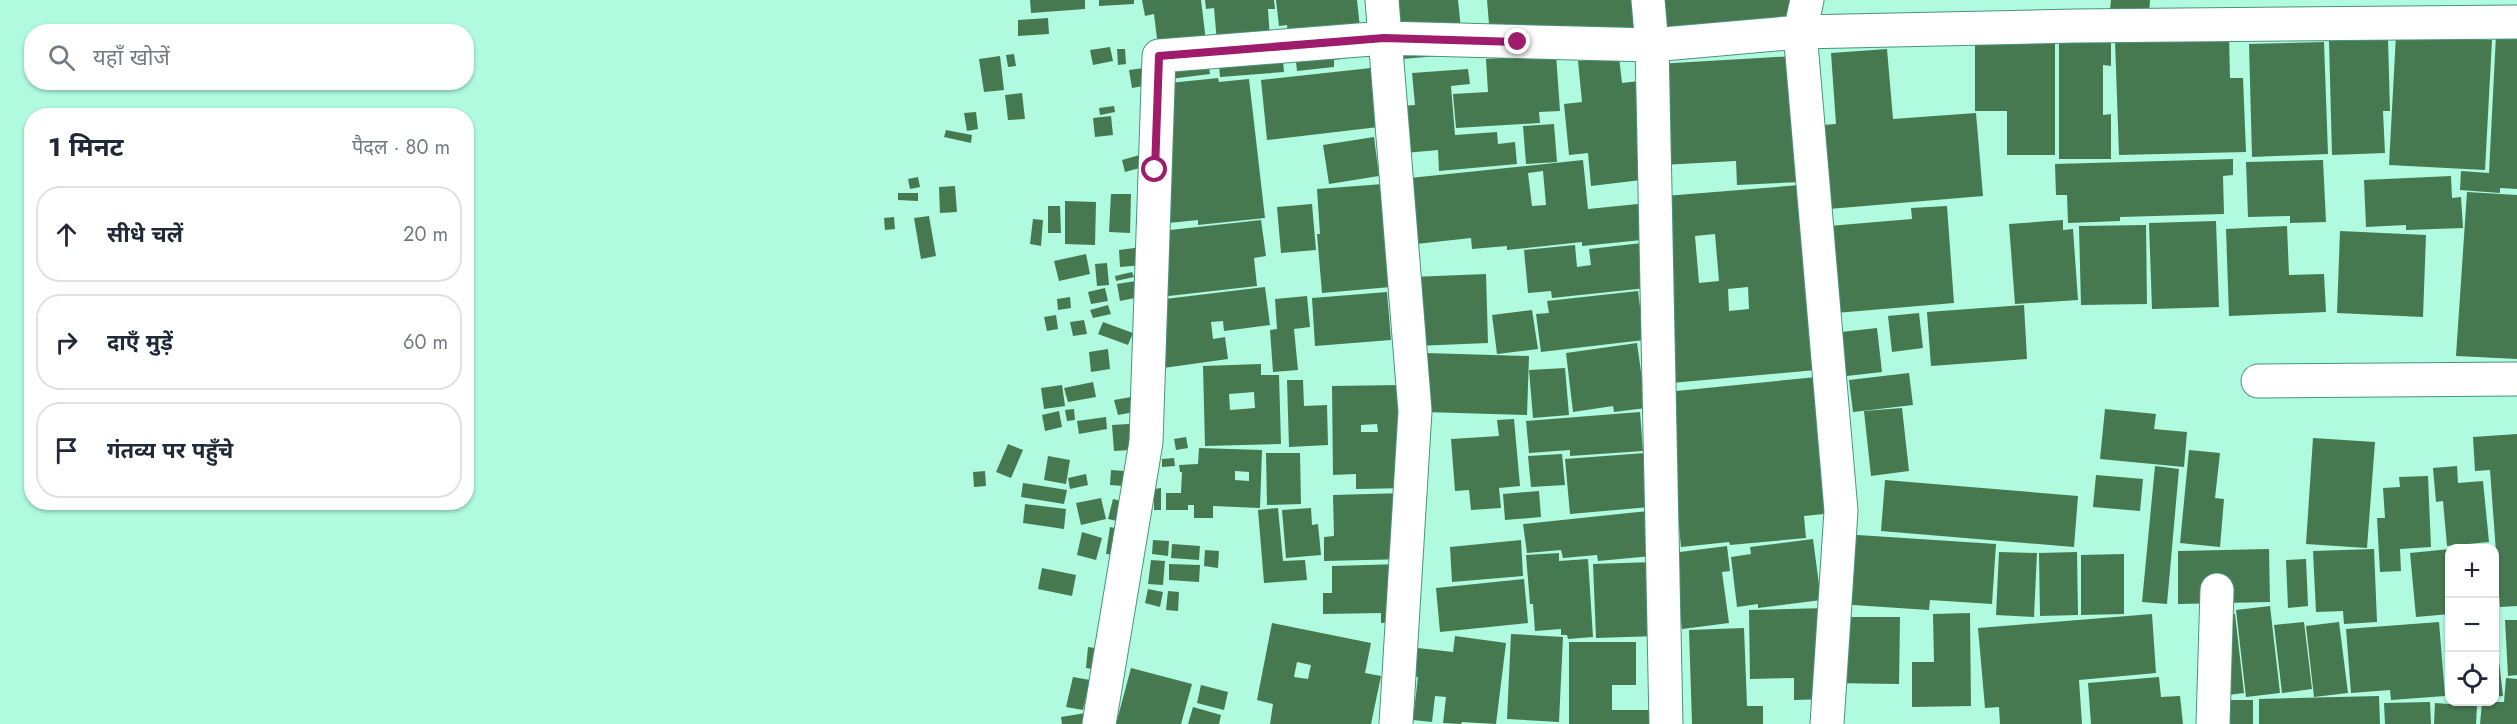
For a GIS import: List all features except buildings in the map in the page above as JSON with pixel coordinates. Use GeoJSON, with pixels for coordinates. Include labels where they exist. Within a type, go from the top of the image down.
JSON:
{"type":"FeatureCollection","features":[{"type":"Feature","properties":{"kind":"street"},"geometry":{"type":"LineString","coordinates":[[1382,0],[1415,411],[1396,724]]}},
{"type":"Feature","properties":{"kind":"street"},"geometry":{"type":"LineString","coordinates":[[1648,0],[1652,45],[1666,724]]}},
{"type":"Feature","properties":{"kind":"street"},"geometry":{"type":"LineString","coordinates":[[1807,0],[1800,32],[1841,510],[1827,724]]}},
{"type":"Feature","properties":{"kind":"street"},"geometry":{"type":"LineString","coordinates":[[1099,724],[1146,442],[1159,56],[1384,38],[1652,45],[2075,13],[2326,11],[2517,22]]}},
{"type":"Feature","properties":{"kind":"street"},"geometry":{"type":"LineString","coordinates":[[2258,381],[2517,379]]}},
{"type":"Feature","properties":{"kind":"street"},"geometry":{"type":"LineString","coordinates":[[2213,724],[2217,590]]}},
{"type":"Feature","properties":{"kind":"route"},"geometry":{"type":"LineString","coordinates":[[1155,170],[1159,56],[1384,38],[1518,42]]}}]}
